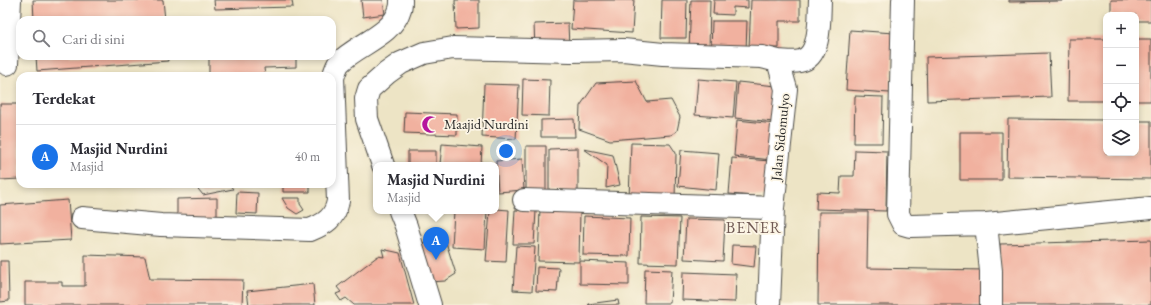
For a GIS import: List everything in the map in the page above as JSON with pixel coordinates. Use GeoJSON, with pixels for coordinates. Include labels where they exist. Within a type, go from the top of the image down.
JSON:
{"type":"FeatureCollection","features":[{"type":"Feature","properties":{"kind":"street"},"geometry":{"type":"LineString","coordinates":[[7,64],[10,0]]}},
{"type":"Feature","properties":{"kind":"street"},"geometry":{"type":"LineString","coordinates":[[335,72],[338,64],[382,33],[394,21],[400,10],[401,0]]}},
{"type":"Feature","properties":{"kind":"street"},"geometry":{"type":"LineString","coordinates":[[382,162],[367,119],[366,98],[369,89],[401,63],[424,53],[453,48],[623,50],[663,54],[801,61],[811,54],[816,45],[820,0]]}},
{"type":"Feature","properties":{"kind":"street"},"geometry":{"type":"LineString","coordinates":[[903,0],[898,214],[900,221],[903,224],[910,226],[986,224],[1151,208]]}},
{"type":"Feature","properties":{"kind":"street","name":"Jalan Sidomulyo"},"geometry":{"type":"LineString","coordinates":[[769,305],[773,208],[786,89],[778,61]]}},
{"type":"Feature","properties":{"kind":"street"},"geometry":{"type":"LineString","coordinates":[[82,218],[161,225],[310,230],[323,225],[337,209],[336,151]]}},
{"type":"Feature","properties":{"kind":"street"},"geometry":{"type":"LineString","coordinates":[[524,200],[773,208]]}},
{"type":"Feature","properties":{"kind":"street"},"geometry":{"type":"LineString","coordinates":[[401,214],[430,305]]}},
{"type":"Feature","properties":{"kind":"street"},"geometry":{"type":"LineString","coordinates":[[986,224],[991,271],[991,305]]}},
{"type":"Feature","properties":{"kind":"building"},"geometry":{"type":"Polygon","coordinates":[[[33,0],[163,0],[165,16],[34,16],[33,0]]]}},
{"type":"Feature","properties":{"kind":"building"},"geometry":{"type":"Polygon","coordinates":[[[214,0],[292,0],[293,7],[215,9],[214,0]]]}},
{"type":"Feature","properties":{"kind":"building"},"geometry":{"type":"Polygon","coordinates":[[[361,0],[383,0],[385,14],[363,17],[361,0]]]}},
{"type":"Feature","properties":{"kind":"building"},"geometry":{"type":"Polygon","coordinates":[[[455,0],[479,0],[479,28],[456,29],[455,0]]]}},
{"type":"Feature","properties":{"kind":"building"},"geometry":{"type":"Polygon","coordinates":[[[573,0],[634,0],[632,33],[571,29],[573,0]]]}},
{"type":"Feature","properties":{"kind":"building"},"geometry":{"type":"Polygon","coordinates":[[[662,0],[687,0],[686,38],[661,38],[662,0]]]}},
{"type":"Feature","properties":{"kind":"building"},"geometry":{"type":"Polygon","coordinates":[[[691,0],[710,0],[709,51],[689,50],[691,0]]]}},
{"type":"Feature","properties":{"kind":"building"},"geometry":{"type":"Polygon","coordinates":[[[714,0],[748,0],[748,8],[733,7],[733,15],[713,14],[714,0]]]}},
{"type":"Feature","properties":{"kind":"building"},"geometry":{"type":"Polygon","coordinates":[[[751,0],[800,0],[800,21],[779,21],[779,48],[749,48],[751,0]]]}},
{"type":"Feature","properties":{"kind":"building"},"geometry":{"type":"Polygon","coordinates":[[[1009,0],[1062,0],[1062,1],[1009,2],[1009,0]]]}},
{"type":"Feature","properties":{"kind":"building"},"geometry":{"type":"Polygon","coordinates":[[[1111,0],[1151,0],[1151,21],[1139,21],[1139,12],[1111,12],[1111,0]]]}},
{"type":"Feature","properties":{"kind":"building"},"geometry":{"type":"Polygon","coordinates":[[[712,21],[747,21],[746,52],[711,51],[712,21]]]}},
{"type":"Feature","properties":{"kind":"building"},"geometry":{"type":"Polygon","coordinates":[[[568,23],[569,48],[535,48],[534,24],[568,23]]]}},
{"type":"Feature","properties":{"kind":"building"},"geometry":{"type":"Polygon","coordinates":[[[850,30],[894,33],[890,93],[846,90],[850,30]]]}},
{"type":"Feature","properties":{"kind":"building"},"geometry":{"type":"Polygon","coordinates":[[[1069,39],[1103,39],[1103,101],[1068,101],[1069,39]]]}},
{"type":"Feature","properties":{"kind":"building"},"geometry":{"type":"Polygon","coordinates":[[[1139,39],[1151,39],[1151,101],[1139,101],[1139,39]]]}},
{"type":"Feature","properties":{"kind":"building"},"geometry":{"type":"Polygon","coordinates":[[[1049,53],[1051,97],[927,101],[926,57],[1049,53]]]}},
{"type":"Feature","properties":{"kind":"building"},"geometry":{"type":"Polygon","coordinates":[[[36,60],[168,61],[37,71],[36,60]]]}},
{"type":"Feature","properties":{"kind":"building"},"geometry":{"type":"Polygon","coordinates":[[[209,60],[296,60],[296,67],[264,68],[264,72],[209,72],[209,60]]]}},
{"type":"Feature","properties":{"kind":"building"},"geometry":{"type":"Polygon","coordinates":[[[523,79],[550,80],[549,116],[522,115],[523,79]]]}},
{"type":"Feature","properties":{"kind":"building"},"geometry":{"type":"Polygon","coordinates":[[[698,79],[736,82],[733,118],[695,115],[698,79]]]}},
{"type":"Feature","properties":{"kind":"building"},"geometry":{"type":"Polygon","coordinates":[[[636,81],[647,102],[671,100],[680,117],[677,131],[671,135],[610,140],[579,129],[580,106],[596,83],[636,81]]]}},
{"type":"Feature","properties":{"kind":"building"},"geometry":{"type":"Polygon","coordinates":[[[738,82],[776,86],[773,122],[735,118],[738,82]]]}},
{"type":"Feature","properties":{"kind":"building"},"geometry":{"type":"Polygon","coordinates":[[[484,84],[519,85],[516,139],[482,137],[484,84]]]}},
{"type":"Feature","properties":{"kind":"building"},"geometry":{"type":"Polygon","coordinates":[[[855,96],[883,97],[882,143],[854,143],[855,96]]]}},
{"type":"Feature","properties":{"kind":"building"},"geometry":{"type":"Polygon","coordinates":[[[0,104],[16,104],[16,179],[0,180],[0,104]]]}},
{"type":"Feature","properties":{"kind":"building","name":"Maajid Nurdini"},"geometry":{"type":"Polygon","coordinates":[[[405,112],[457,114],[457,135],[404,133],[405,112]]]}},
{"type":"Feature","properties":{"kind":"building"},"geometry":{"type":"Polygon","coordinates":[[[574,119],[575,137],[541,137],[541,120],[574,119]]]}},
{"type":"Feature","properties":{"kind":"building"},"geometry":{"type":"Polygon","coordinates":[[[1008,119],[1103,120],[1103,156],[1139,156],[1139,121],[1151,121],[1151,179],[1007,177],[1008,119]]]}},
{"type":"Feature","properties":{"kind":"building"},"geometry":{"type":"Polygon","coordinates":[[[737,120],[775,124],[772,160],[734,156],[737,120]]]}},
{"type":"Feature","properties":{"kind":"building"},"geometry":{"type":"Polygon","coordinates":[[[960,132],[1002,132],[1002,180],[960,180],[960,132]]]}},
{"type":"Feature","properties":{"kind":"building"},"geometry":{"type":"Polygon","coordinates":[[[631,143],[670,144],[676,153],[675,200],[629,199],[631,143]]]}},
{"type":"Feature","properties":{"kind":"building"},"geometry":{"type":"Polygon","coordinates":[[[442,144],[482,147],[481,162],[440,162],[442,144]]]}},
{"type":"Feature","properties":{"kind":"building"},"geometry":{"type":"Polygon","coordinates":[[[526,146],[546,146],[546,198],[526,198],[526,146]]]}},
{"type":"Feature","properties":{"kind":"building"},"geometry":{"type":"Polygon","coordinates":[[[578,148],[578,192],[549,192],[549,149],[578,148]]]}},
{"type":"Feature","properties":{"kind":"building"},"geometry":{"type":"Polygon","coordinates":[[[584,149],[613,155],[620,185],[606,188],[607,165],[584,149]]]}},
{"type":"Feature","properties":{"kind":"building"},"geometry":{"type":"Polygon","coordinates":[[[681,150],[719,153],[716,190],[678,186],[681,150]]]}},
{"type":"Feature","properties":{"kind":"building"},"geometry":{"type":"Polygon","coordinates":[[[855,150],[887,151],[886,211],[816,209],[817,192],[840,193],[841,176],[854,176],[855,150]]]}},
{"type":"Feature","properties":{"kind":"building"},"geometry":{"type":"Polygon","coordinates":[[[408,151],[436,151],[436,162],[408,162],[408,151]]]}},
{"type":"Feature","properties":{"kind":"building"},"geometry":{"type":"Polygon","coordinates":[[[732,158],[770,161],[767,197],[729,194],[732,158]]]}},
{"type":"Feature","properties":{"kind":"building"},"geometry":{"type":"Polygon","coordinates":[[[522,159],[524,190],[499,192],[499,162],[496,161],[522,159]]]}},
{"type":"Feature","properties":{"kind":"building"},"geometry":{"type":"Polygon","coordinates":[[[197,188],[233,189],[203,195],[197,188]]]}},
{"type":"Feature","properties":{"kind":"building"},"geometry":{"type":"Polygon","coordinates":[[[283,188],[310,188],[310,192],[283,192],[283,188]]]}},
{"type":"Feature","properties":{"kind":"building"},"geometry":{"type":"Polygon","coordinates":[[[237,192],[258,193],[257,214],[236,213],[237,192]]]}},
{"type":"Feature","properties":{"kind":"building"},"geometry":{"type":"Polygon","coordinates":[[[217,198],[217,219],[177,219],[177,199],[217,198]]]}},
{"type":"Feature","properties":{"kind":"building"},"geometry":{"type":"Polygon","coordinates":[[[282,198],[300,198],[300,204],[304,210],[297,214],[288,208],[282,198]]]}},
{"type":"Feature","properties":{"kind":"building"},"geometry":{"type":"Polygon","coordinates":[[[68,200],[71,240],[0,244],[0,205],[68,200]]]}},
{"type":"Feature","properties":{"kind":"building"},"geometry":{"type":"Polygon","coordinates":[[[499,209],[509,210],[506,262],[486,261],[490,214],[499,214],[499,209]]]}},
{"type":"Feature","properties":{"kind":"building"},"geometry":{"type":"Polygon","coordinates":[[[540,209],[580,210],[579,262],[538,261],[540,209]]]}},
{"type":"Feature","properties":{"kind":"building"},"geometry":{"type":"Polygon","coordinates":[[[515,210],[536,211],[534,244],[513,244],[515,210]]]}},
{"type":"Feature","properties":{"kind":"building"},"geometry":{"type":"Polygon","coordinates":[[[819,212],[868,212],[867,268],[985,270],[985,305],[818,305],[819,212]]]}},
{"type":"Feature","properties":{"kind":"building"},"geometry":{"type":"Polygon","coordinates":[[[454,214],[487,214],[485,249],[452,247],[454,214]]]}},
{"type":"Feature","properties":{"kind":"building"},"geometry":{"type":"Polygon","coordinates":[[[584,216],[630,218],[629,256],[583,255],[584,216]]]}},
{"type":"Feature","properties":{"kind":"building"},"geometry":{"type":"Polygon","coordinates":[[[641,217],[680,218],[678,264],[640,263],[641,217]]]}},
{"type":"Feature","properties":{"kind":"building"},"geometry":{"type":"Polygon","coordinates":[[[686,219],[725,220],[723,261],[684,259],[686,219]]]}},
{"type":"Feature","properties":{"kind":"building"},"geometry":{"type":"Polygon","coordinates":[[[444,236],[456,274],[445,281],[429,282],[416,245],[444,236]]]}},
{"type":"Feature","properties":{"kind":"building"},"geometry":{"type":"Polygon","coordinates":[[[1151,240],[1151,305],[1001,305],[1000,244],[1151,240]]]}},
{"type":"Feature","properties":{"kind":"building"},"geometry":{"type":"Polygon","coordinates":[[[732,245],[756,246],[754,267],[731,264],[732,245]]]}},
{"type":"Feature","properties":{"kind":"building"},"geometry":{"type":"Polygon","coordinates":[[[516,246],[535,247],[532,291],[513,290],[516,246]]]}},
{"type":"Feature","properties":{"kind":"building"},"geometry":{"type":"Polygon","coordinates":[[[382,249],[400,253],[414,305],[354,305],[346,298],[341,301],[336,294],[341,292],[337,287],[378,256],[384,257],[382,249]]]}},
{"type":"Feature","properties":{"kind":"building"},"geometry":{"type":"Polygon","coordinates":[[[85,255],[145,257],[150,279],[243,280],[242,305],[25,305],[25,282],[62,282],[62,286],[85,286],[85,255]]]}},
{"type":"Feature","properties":{"kind":"building"},"geometry":{"type":"Polygon","coordinates":[[[0,261],[8,261],[9,301],[0,302],[0,261]]]}},
{"type":"Feature","properties":{"kind":"building"},"geometry":{"type":"Polygon","coordinates":[[[580,261],[629,263],[629,285],[580,284],[580,261]]]}},
{"type":"Feature","properties":{"kind":"building"},"geometry":{"type":"Polygon","coordinates":[[[537,267],[559,268],[557,292],[536,291],[537,267]]]}},
{"type":"Feature","properties":{"kind":"building"},"geometry":{"type":"Polygon","coordinates":[[[645,269],[672,270],[670,303],[644,303],[645,269]]]}},
{"type":"Feature","properties":{"kind":"building"},"geometry":{"type":"Polygon","coordinates":[[[683,272],[736,274],[735,302],[682,300],[683,272]]]}},
{"type":"Feature","properties":{"kind":"building"},"geometry":{"type":"Polygon","coordinates":[[[313,284],[315,305],[249,305],[247,291],[313,284]]]}},
{"type":"Feature","properties":{"kind":"building"},"geometry":{"type":"Polygon","coordinates":[[[618,300],[619,305],[588,304],[618,300]]]}},
{"type":"Feature","properties":{"kind":"place","name":"Maajid Nurdini"},"geometry":{"type":"Point","coordinates":[431,124]}},
{"type":"Feature","properties":{"kind":"place","name":"Masjid Nurdini"},"geometry":{"type":"Point","coordinates":[436,260]}},
{"type":"Feature","properties":{"kind":"district","name":"BENER"},"geometry":{"type":"Point","coordinates":[754,227]}}]}
